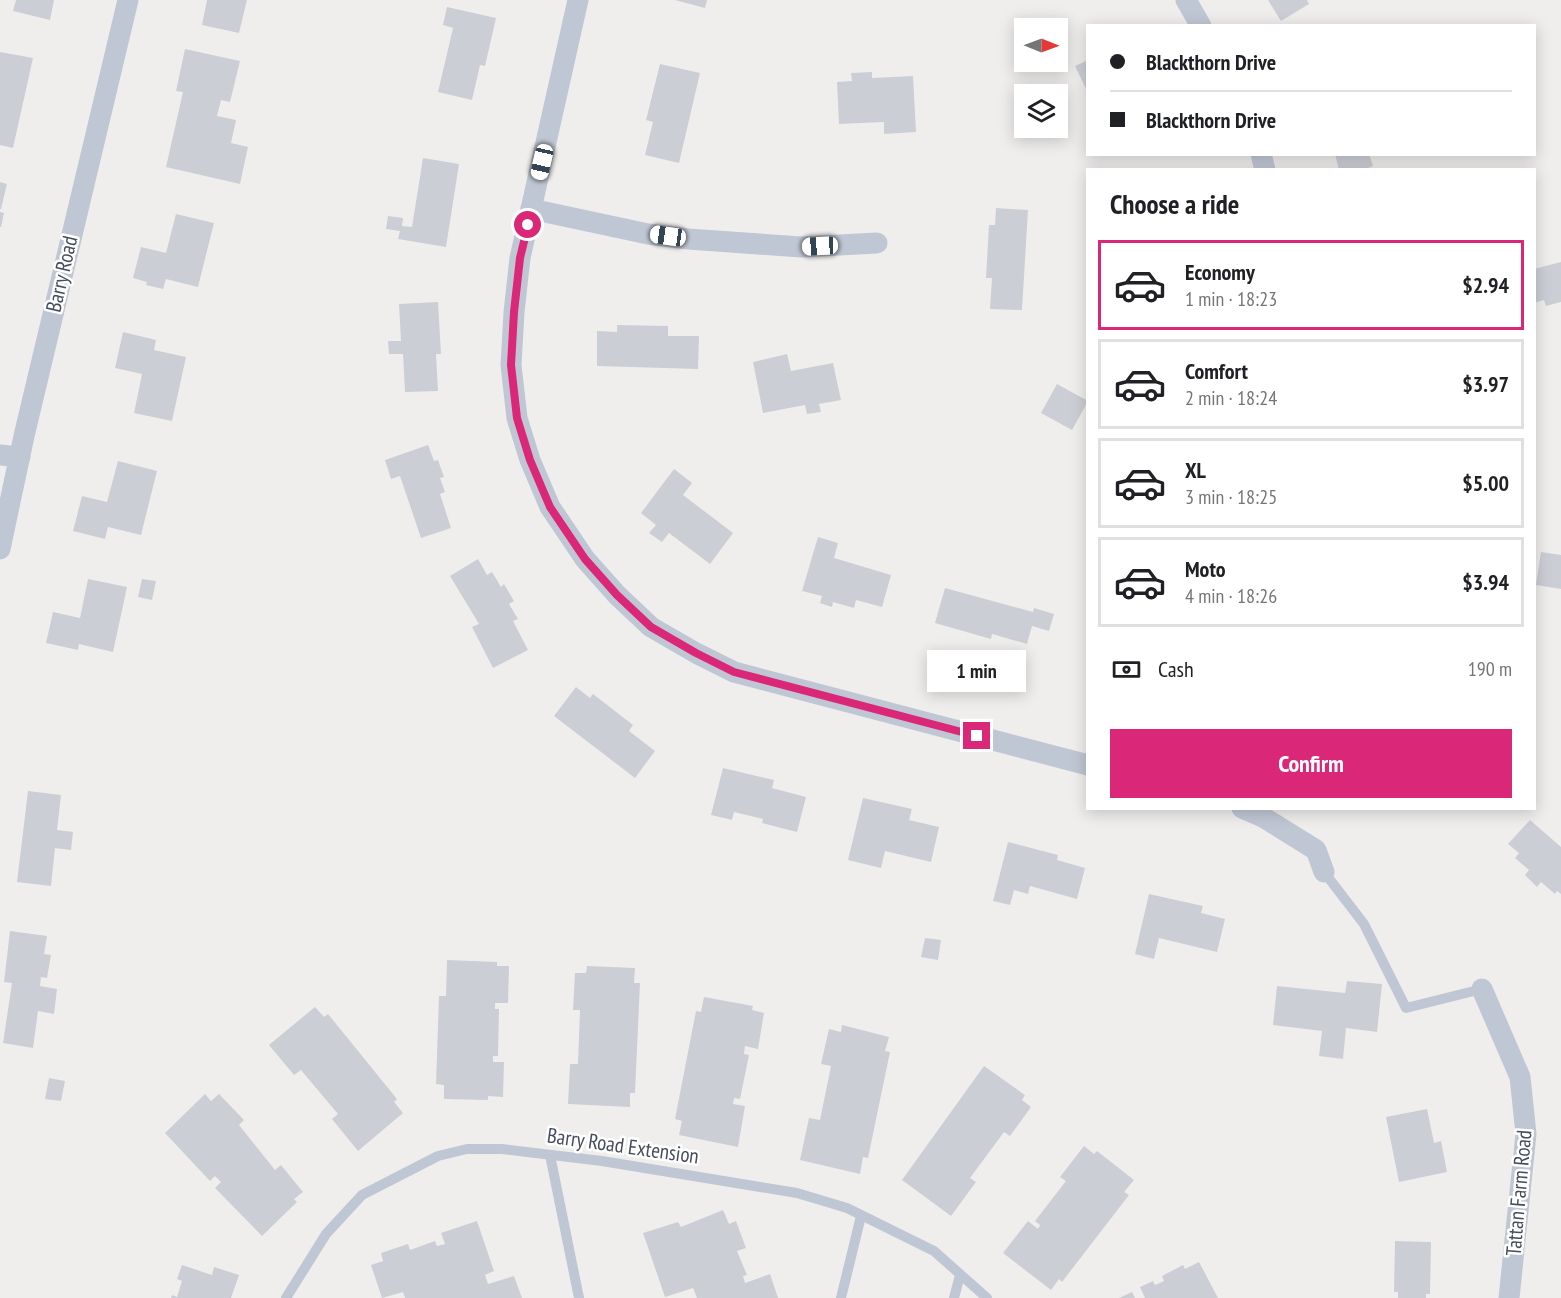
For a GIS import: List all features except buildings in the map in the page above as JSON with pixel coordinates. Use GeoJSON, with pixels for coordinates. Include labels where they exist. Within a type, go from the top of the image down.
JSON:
{"type":"FeatureCollection","features":[{"type":"Feature","properties":{"kind":"street","name":"Barry Road"},"geometry":{"type":"LineString","coordinates":[[0,549],[10,456],[128,0]]}},
{"type":"Feature","properties":{"kind":"street"},"geometry":{"type":"LineString","coordinates":[[578,0],[520,258],[513,322],[511,365],[517,418],[530,460],[550,507],[585,559],[617,595],[651,627],[734,672],[1086,764]]}},
{"type":"Feature","properties":{"kind":"street"},"geometry":{"type":"LineString","coordinates":[[1186,0],[1200,24]]}},
{"type":"Feature","properties":{"kind":"street"},"geometry":{"type":"LineString","coordinates":[[531,209],[648,234],[688,239],[801,247],[877,243]]}},
{"type":"Feature","properties":{"kind":"street"},"geometry":{"type":"LineString","coordinates":[[1246,810],[1316,849],[1324,872]]}},
{"type":"Feature","properties":{"kind":"street","name":"Tattan Farm Road"},"geometry":{"type":"LineString","coordinates":[[1482,989],[1520,1077],[1526,1134],[1509,1298]]}},
{"type":"Feature","properties":{"kind":"lane"},"geometry":{"type":"LineString","coordinates":[[1324,872],[1364,924],[1406,1008],[1482,989]]}},
{"type":"Feature","properties":{"kind":"lane","name":"Barry Road Extension"},"geometry":{"type":"LineString","coordinates":[[286,1298],[326,1234],[362,1195],[438,1156],[468,1149],[502,1149],[602,1161],[797,1193],[847,1208],[934,1251],[987,1298]]}},
{"type":"Feature","properties":{"kind":"lane"},"geometry":{"type":"LineString","coordinates":[[550,1155],[579,1298]]}},
{"type":"Feature","properties":{"kind":"lane"},"geometry":{"type":"LineString","coordinates":[[841,1298],[861,1216]]}},
{"type":"Feature","properties":{"kind":"lane"},"geometry":{"type":"LineString","coordinates":[[954,1298],[960,1275]]}},
{"type":"Feature","properties":{"kind":"route"},"geometry":{"type":"LineString","coordinates":[[528,225],[520,258],[514,312],[511,365],[517,418],[530,460],[550,507],[585,559],[617,595],[651,627],[734,672],[977,736]]}}]}
